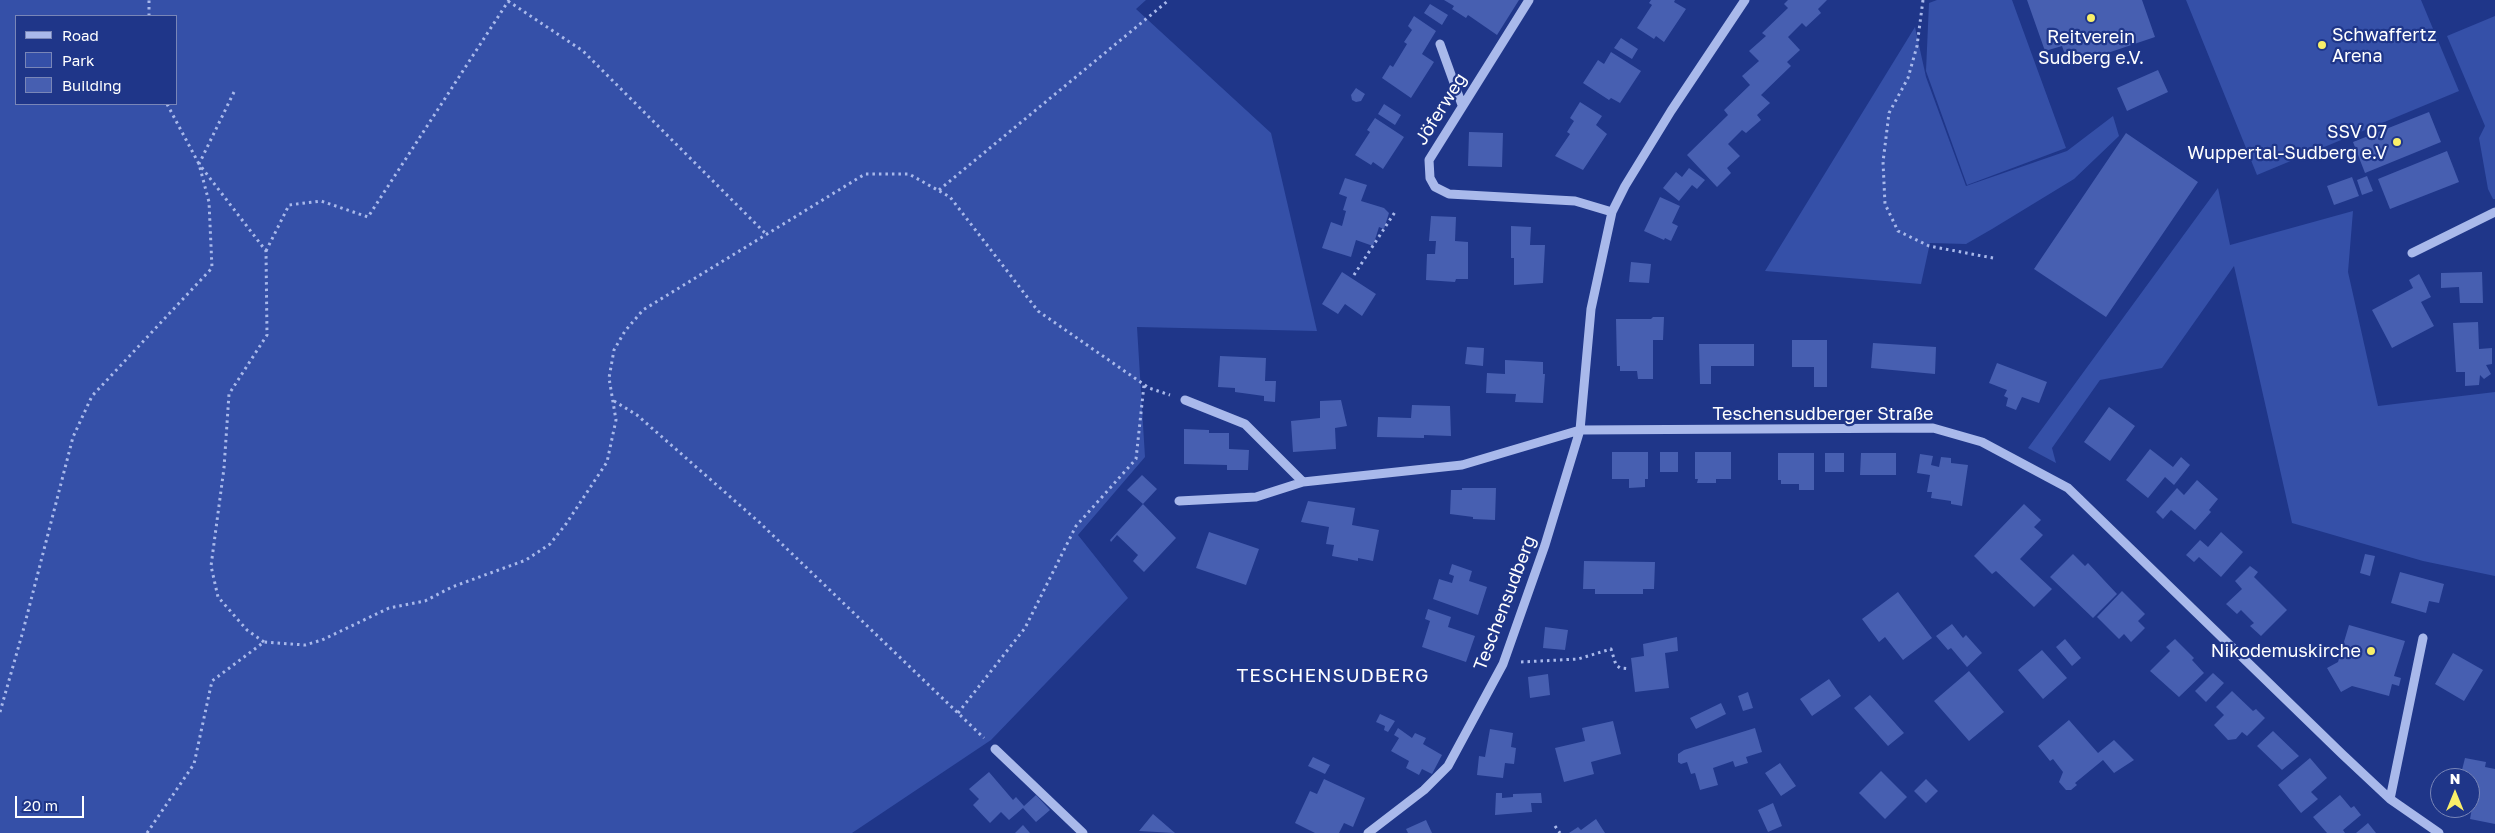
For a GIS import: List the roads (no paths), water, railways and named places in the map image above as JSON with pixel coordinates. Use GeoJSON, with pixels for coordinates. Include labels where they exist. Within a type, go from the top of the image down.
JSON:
{"type":"FeatureCollection","features":[{"type":"Feature","properties":{"kind":"street","name":"Jöferweg"},"geometry":{"type":"LineString","coordinates":[[1529,0],[1428,160],[1430,178],[1435,187],[1449,194],[1575,201],[1612,212]]}},
{"type":"Feature","properties":{"kind":"street"},"geometry":{"type":"LineString","coordinates":[[1580,430],[1591,310],[1612,212],[1625,186],[1671,111],[1745,0]]}},
{"type":"Feature","properties":{"kind":"street"},"geometry":{"type":"LineString","coordinates":[[1440,44],[1462,105]]}},
{"type":"Feature","properties":{"kind":"street"},"geometry":{"type":"LineString","coordinates":[[2412,253],[2495,212]]}},
{"type":"Feature","properties":{"kind":"street"},"geometry":{"type":"LineString","coordinates":[[1185,400],[1245,424],[1303,482]]}},
{"type":"Feature","properties":{"kind":"street","name":"Teschensudberger Straße"},"geometry":{"type":"LineString","coordinates":[[1180,501],[1256,497],[1303,482],[1462,465],[1580,430],[1933,428],[1982,442],[2068,488],[2390,799],[2438,833]]}},
{"type":"Feature","properties":{"kind":"street","name":"Teschensudberg"},"geometry":{"type":"LineString","coordinates":[[1368,833],[1381,829],[1448,766],[1503,664],[1545,545],[1580,430]]}},
{"type":"Feature","properties":{"kind":"street"},"geometry":{"type":"LineString","coordinates":[[2390,799],[2423,638]]}},
{"type":"Feature","properties":{"kind":"street"},"geometry":{"type":"LineString","coordinates":[[995,749],[1083,833]]}},
{"type":"Feature","properties":{"kind":"place","name":"Reitverein Sudberg e.V."},"geometry":{"type":"Point","coordinates":[2091,18]}},
{"type":"Feature","properties":{"kind":"place","name":"Schwaffertz Arena"},"geometry":{"type":"Point","coordinates":[2322,45]}},
{"type":"Feature","properties":{"kind":"place","name":"SSV 07 Wuppertal-Sudberg e.V"},"geometry":{"type":"Point","coordinates":[2397,142]}},
{"type":"Feature","properties":{"kind":"place","name":"Nikodemuskirche"},"geometry":{"type":"Point","coordinates":[2371,651]}},
{"type":"Feature","properties":{"kind":"district","name":"TESCHENSUDBERG"},"geometry":{"type":"Point","coordinates":[1333,676]}}]}
